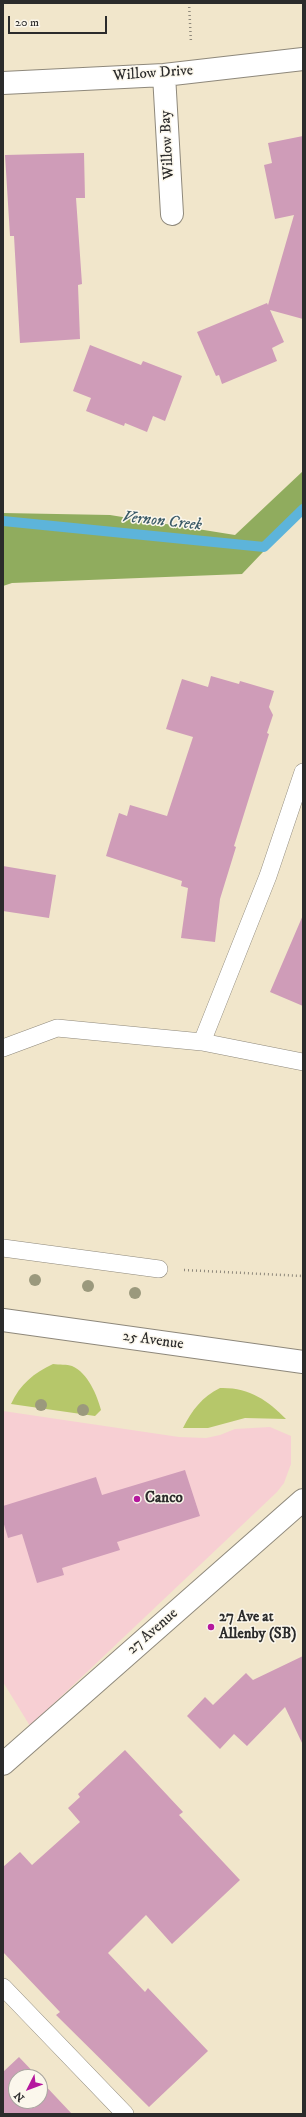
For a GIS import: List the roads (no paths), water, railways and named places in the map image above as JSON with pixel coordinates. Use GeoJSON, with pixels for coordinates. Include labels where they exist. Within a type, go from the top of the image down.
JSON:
{"type":"FeatureCollection","features":[{"type":"Feature","properties":{"kind":"street","name":"Willow Drive"},"geometry":{"type":"LineString","coordinates":[[3,83],[164,75],[303,59]]}},
{"type":"Feature","properties":{"kind":"street","name":"Willow Bay"},"geometry":{"type":"LineString","coordinates":[[164,75],[172,214]]}},
{"type":"Feature","properties":{"kind":"street","name":"25 Avenue"},"geometry":{"type":"LineString","coordinates":[[3,1320],[303,1362]]}},
{"type":"Feature","properties":{"kind":"street","name":"27 Avenue"},"geometry":{"type":"LineString","coordinates":[[3,1764],[303,1500]]}},
{"type":"Feature","properties":{"kind":"lane"},"geometry":{"type":"LineString","coordinates":[[202,1042],[268,876],[303,772]]}},
{"type":"Feature","properties":{"kind":"lane"},"geometry":{"type":"LineString","coordinates":[[3,1048],[57,1028],[202,1042],[303,1062]]}},
{"type":"Feature","properties":{"kind":"lane"},"geometry":{"type":"LineString","coordinates":[[3,1248],[159,1269]]}},
{"type":"Feature","properties":{"kind":"lane"},"geometry":{"type":"LineString","coordinates":[[3,1987],[125,2114]]}},
{"type":"Feature","properties":{"kind":"waterway","name":"Vernon Creek"},"geometry":{"type":"LineString","coordinates":[[3,521],[264,547],[303,509]]}},
{"type":"Feature","properties":{"kind":"place","name":"Canco"},"geometry":{"type":"Point","coordinates":[137,1499]}},
{"type":"Feature","properties":{"kind":"place","name":"27 Ave at Allenby (SB)"},"geometry":{"type":"Point","coordinates":[211,1627]}}]}
